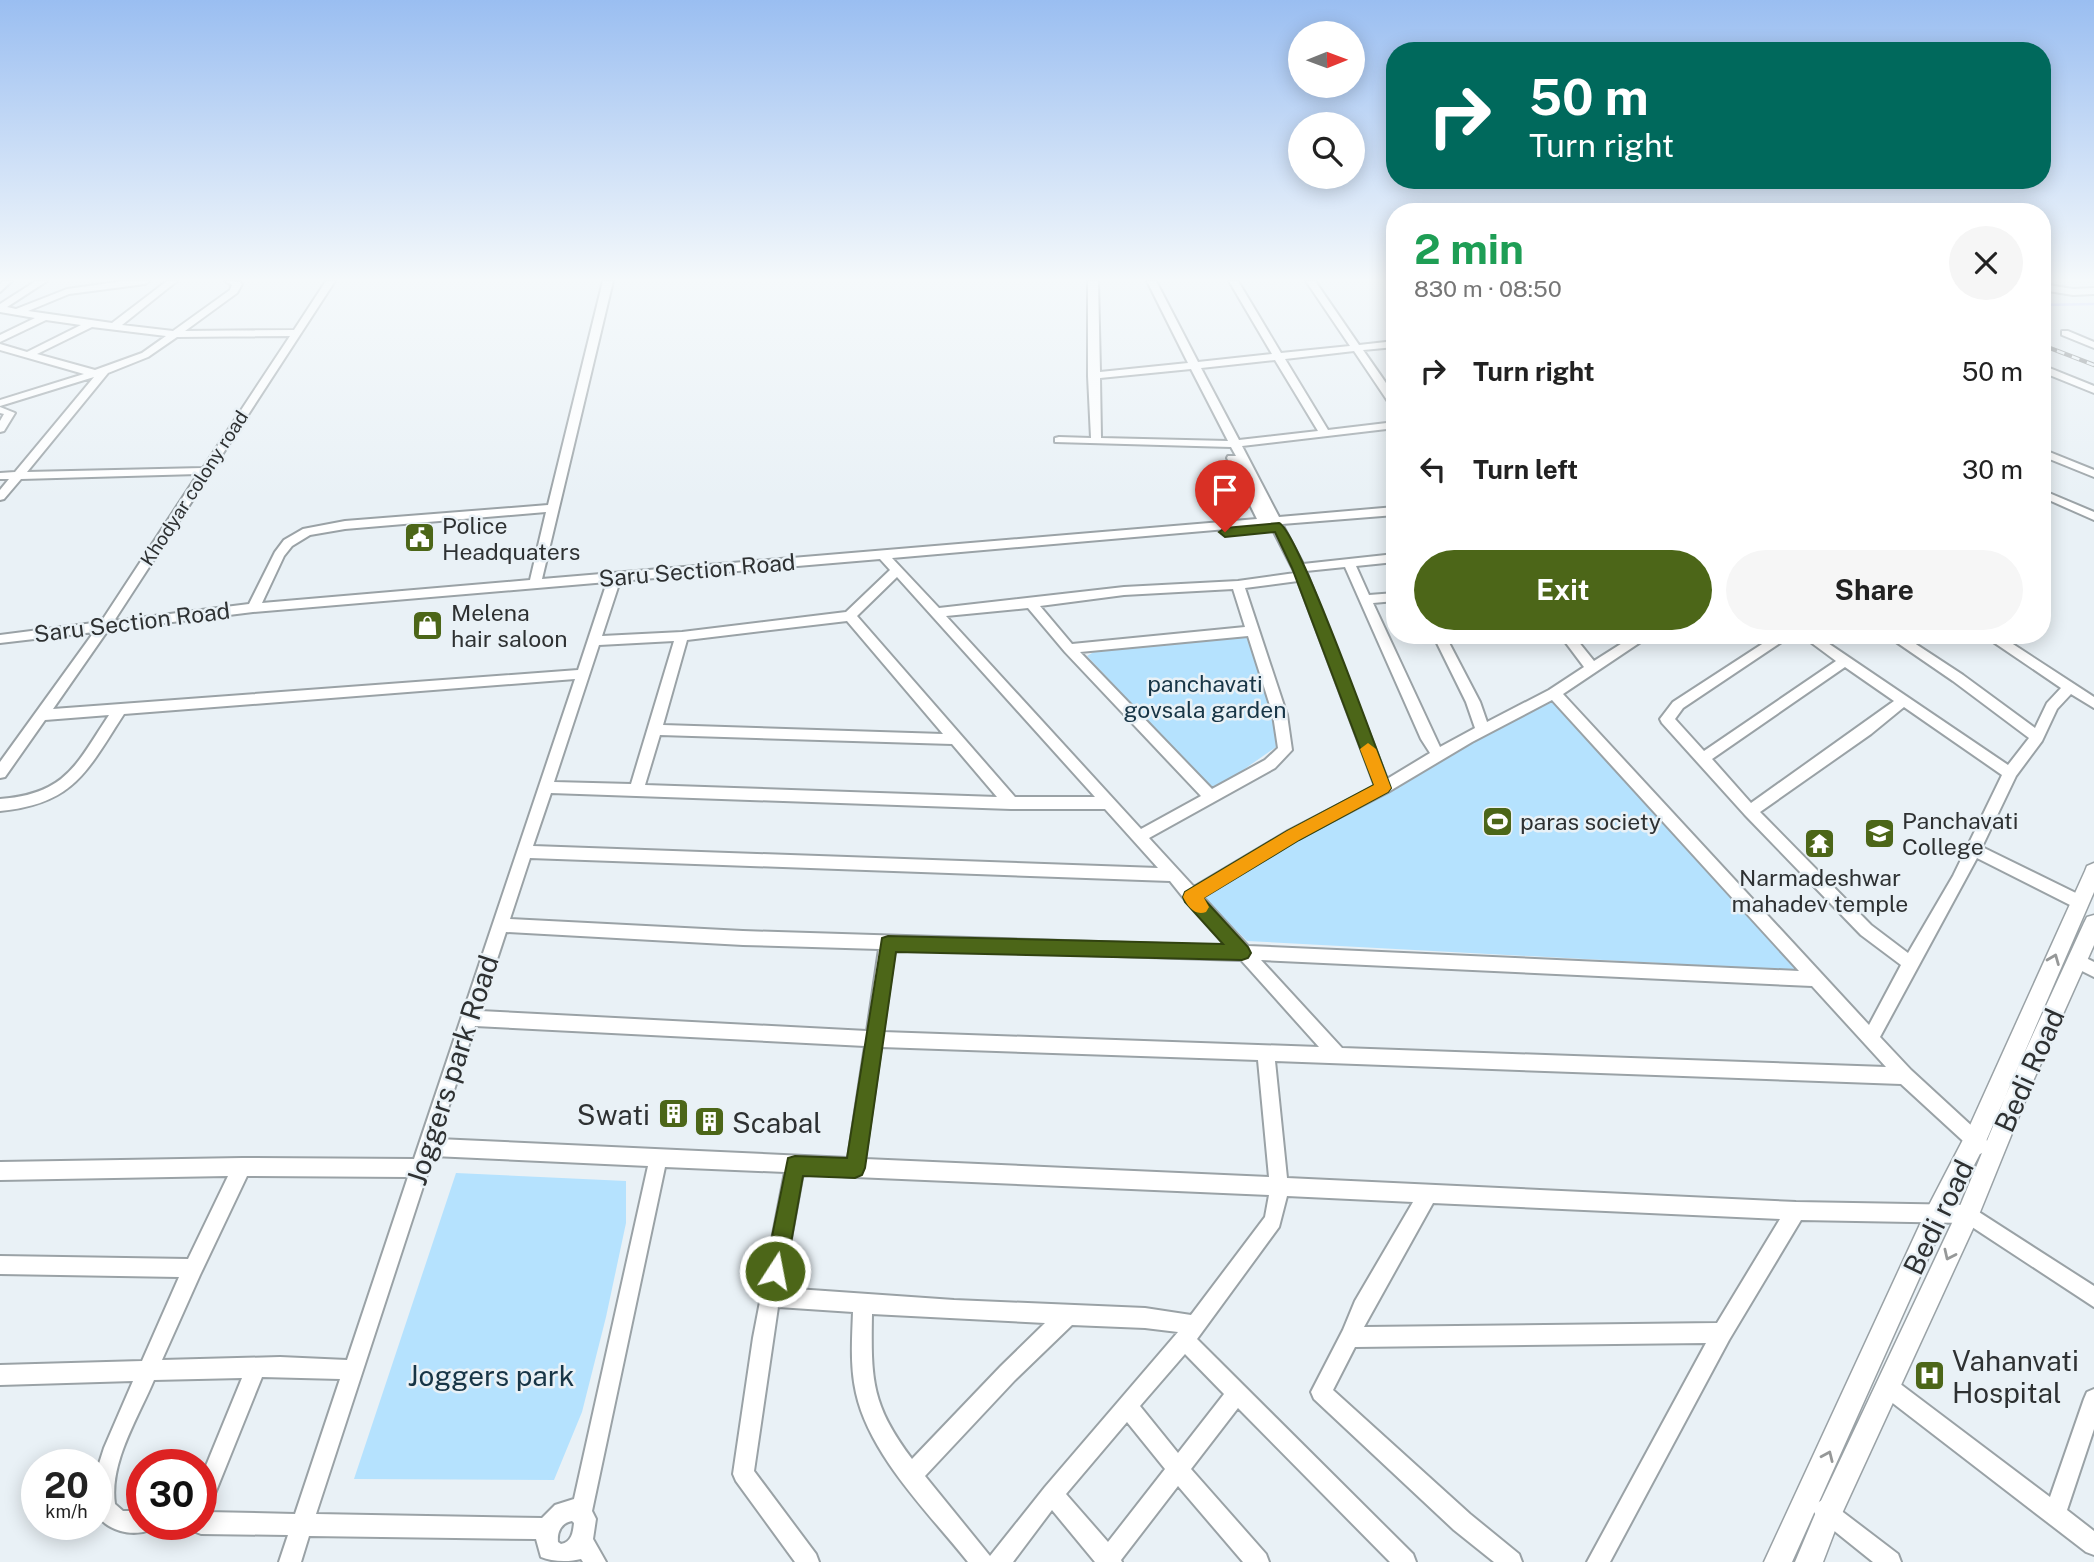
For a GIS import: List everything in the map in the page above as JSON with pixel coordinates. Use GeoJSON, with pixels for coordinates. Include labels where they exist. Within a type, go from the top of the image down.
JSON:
{"type":"FeatureCollection","features":[{"type":"Feature","properties":{"kind":"main road","name":"Bedi road"},"geometry":{"type":"LineString","coordinates":[[1778,1562],[1936,1214],[1984,1148],[2079,902],[2094,872]]}},
{"type":"Feature","properties":{"kind":"main road","name":"Bedi Road"},"geometry":{"type":"LineString","coordinates":[[1809,1562],[1828,1514],[1968,1214],[1984,1148],[2086,965],[2094,923]]}},
{"type":"Feature","properties":{"kind":"street"},"geometry":{"type":"LineString","coordinates":[[24,354],[93,373]]}},
{"type":"Feature","properties":{"kind":"street"},"geometry":{"type":"LineString","coordinates":[[0,403],[147,354]]}},
{"type":"Feature","properties":{"kind":"street","name":"Khodyar colony road"},"geometry":{"type":"LineString","coordinates":[[0,773],[102,629],[282,354]]}},
{"type":"Feature","properties":{"kind":"street"},"geometry":{"type":"LineString","coordinates":[[535,583],[590,354]]}},
{"type":"Feature","properties":{"kind":"street"},"geometry":{"type":"LineString","coordinates":[[1093,354],[1096,441]]}},
{"type":"Feature","properties":{"kind":"street"},"geometry":{"type":"LineString","coordinates":[[1183,354],[1271,524],[1301,572],[1383,788]]}},
{"type":"Feature","properties":{"kind":"street"},"geometry":{"type":"LineString","coordinates":[[1184,354],[1190,366]]}},
{"type":"Feature","properties":{"kind":"street"},"geometry":{"type":"LineString","coordinates":[[1093,376],[1299,354]]}},
{"type":"Feature","properties":{"kind":"street"},"geometry":{"type":"LineString","coordinates":[[1360,354],[1386,391]]}},
{"type":"Feature","properties":{"kind":"street"},"geometry":{"type":"LineString","coordinates":[[1278,356],[1323,432]]}},
{"type":"Feature","properties":{"kind":"street"},"geometry":{"type":"LineString","coordinates":[[0,497],[86,397],[106,369]]}},
{"type":"Feature","properties":{"kind":"street"},"geometry":{"type":"LineString","coordinates":[[2051,373],[2094,390]]}},
{"type":"Feature","properties":{"kind":"street"},"geometry":{"type":"LineString","coordinates":[[0,410],[10,413],[0,429]]}},
{"type":"Feature","properties":{"kind":"street"},"geometry":{"type":"LineString","coordinates":[[1059,440],[1231,442],[1386,424]]}},
{"type":"Feature","properties":{"kind":"street"},"geometry":{"type":"LineString","coordinates":[[2051,456],[2094,474]]}},
{"type":"Feature","properties":{"kind":"street"},"geometry":{"type":"LineString","coordinates":[[0,476],[205,471]]}},
{"type":"Feature","properties":{"kind":"street"},"geometry":{"type":"LineString","coordinates":[[2051,497],[2094,516]]}},
{"type":"Feature","properties":{"kind":"street"},"geometry":{"type":"LineString","coordinates":[[253,608],[279,555],[288,543],[307,532],[345,525],[553,508]]}},
{"type":"Feature","properties":{"kind":"street","name":"Saru Section Road"},"geometry":{"type":"LineString","coordinates":[[0,639],[614,581],[890,562],[1386,512]]}},
{"type":"Feature","properties":{"kind":"street","name":"Saru Section Road"},"geometry":{"type":"LineString","coordinates":[[1271,524],[1386,519]]}},
{"type":"Feature","properties":{"kind":"street"},"geometry":{"type":"LineString","coordinates":[[936,613],[1031,604],[1124,591],[1238,585],[1349,563],[1386,559]]}},
{"type":"Feature","properties":{"kind":"street"},"geometry":{"type":"LineString","coordinates":[[594,641],[682,636],[850,616],[890,562],[1191,897],[1339,1057]]}},
{"type":"Feature","properties":{"kind":"street"},"geometry":{"type":"LineString","coordinates":[[1349,563],[1386,643]]}},
{"type":"Feature","properties":{"kind":"street","name":"Saru Section Road"},"geometry":{"type":"LineString","coordinates":[[0,646],[253,608],[535,583],[614,581]]}},
{"type":"Feature","properties":{"kind":"street","name":"Joggers park Road"},"geometry":{"type":"LineString","coordinates":[[290,1562],[614,581]]}},
{"type":"Feature","properties":{"kind":"street"},"geometry":{"type":"LineString","coordinates":[[1138,837],[1270,764],[1285,750],[1280,715],[1238,585]]}},
{"type":"Feature","properties":{"kind":"street"},"geometry":{"type":"LineString","coordinates":[[1367,599],[1386,598]]}},
{"type":"Feature","properties":{"kind":"street"},"geometry":{"type":"LineString","coordinates":[[1031,604],[1069,649],[1212,797]]}},
{"type":"Feature","properties":{"kind":"street"},"geometry":{"type":"LineString","coordinates":[[850,616],[1011,803]]}},
{"type":"Feature","properties":{"kind":"street"},"geometry":{"type":"LineString","coordinates":[[1069,649],[1252,631]]}},
{"type":"Feature","properties":{"kind":"street"},"geometry":{"type":"LineString","coordinates":[[637,789],[682,636]]}},
{"type":"Feature","properties":{"kind":"street"},"geometry":{"type":"LineString","coordinates":[[1387,644],[1428,739],[1438,755]]}},
{"type":"Feature","properties":{"kind":"street"},"geometry":{"type":"LineString","coordinates":[[1443,644],[1483,730]]}},
{"type":"Feature","properties":{"kind":"street"},"geometry":{"type":"LineString","coordinates":[[1573,644],[1591,667]]}},
{"type":"Feature","properties":{"kind":"street"},"geometry":{"type":"LineString","coordinates":[[1191,897],[1293,835],[1554,693],[1630,644]]}},
{"type":"Feature","properties":{"kind":"street"},"geometry":{"type":"LineString","coordinates":[[1772,644],[1678,705],[1667,719],[1750,811],[1866,930],[1910,963]]}},
{"type":"Feature","properties":{"kind":"street"},"geometry":{"type":"LineString","coordinates":[[1820,644],[2010,773]]}},
{"type":"Feature","properties":{"kind":"street"},"geometry":{"type":"LineString","coordinates":[[1906,644],[1958,678],[2037,737]]}},
{"type":"Feature","properties":{"kind":"street"},"geometry":{"type":"LineString","coordinates":[[2003,644],[2094,703]]}},
{"type":"Feature","properties":{"kind":"street"},"geometry":{"type":"LineString","coordinates":[[2017,644],[2094,693]]}},
{"type":"Feature","properties":{"kind":"street"},"geometry":{"type":"LineString","coordinates":[[1703,758],[1844,661]]}},
{"type":"Feature","properties":{"kind":"street"},"geometry":{"type":"LineString","coordinates":[[41,715],[583,674]]}},
{"type":"Feature","properties":{"kind":"street"},"geometry":{"type":"LineString","coordinates":[[1871,1038],[1975,849],[2010,773],[2037,737],[2052,706],[2070,687]]}},
{"type":"Feature","properties":{"kind":"street"},"geometry":{"type":"LineString","coordinates":[[1554,693],[1905,1076],[1984,1148]]}},
{"type":"Feature","properties":{"kind":"street"},"geometry":{"type":"LineString","coordinates":[[1750,811],[1903,701]]}},
{"type":"Feature","properties":{"kind":"street"},"geometry":{"type":"LineString","coordinates":[[0,805],[25,805],[40,801],[65,786],[120,709]]}},
{"type":"Feature","properties":{"kind":"street"},"geometry":{"type":"LineString","coordinates":[[655,730],[953,738]]}},
{"type":"Feature","properties":{"kind":"street"},"geometry":{"type":"LineString","coordinates":[[545,787],[1011,803],[1107,803]]}},
{"type":"Feature","properties":{"kind":"street"},"geometry":{"type":"LineString","coordinates":[[1975,849],[2079,902]]}},
{"type":"Feature","properties":{"kind":"street"},"geometry":{"type":"LineString","coordinates":[[524,852],[1174,875]]}},
{"type":"Feature","properties":{"kind":"street"},"geometry":{"type":"LineString","coordinates":[[500,925],[888,944],[1242,953],[1815,979]]}},
{"type":"Feature","properties":{"kind":"street"},"geometry":{"type":"LineString","coordinates":[[855,1168],[888,944]]}},
{"type":"Feature","properties":{"kind":"street"},"geometry":{"type":"LineString","coordinates":[[469,1018],[874,1039],[1905,1076]]}},
{"type":"Feature","properties":{"kind":"street"},"geometry":{"type":"LineString","coordinates":[[999,1562],[1052,1494],[1129,1408],[1190,1333],[1273,1221],[1279,1188],[1266,1054]]}},
{"type":"Feature","properties":{"kind":"street"},"geometry":{"type":"LineString","coordinates":[[426,1147],[1796,1211],[1968,1214],[2094,1297]]}},
{"type":"Feature","properties":{"kind":"street"},"geometry":{"type":"LineString","coordinates":[[581,1514],[658,1159]]}},
{"type":"Feature","properties":{"kind":"street"},"geometry":{"type":"LineString","coordinates":[[795,1166],[743,1474],[808,1562]]}},
{"type":"Feature","properties":{"kind":"street"},"geometry":{"type":"LineString","coordinates":[[0,1171],[242,1167],[420,1168]]}},
{"type":"Feature","properties":{"kind":"street"},"geometry":{"type":"LineString","coordinates":[[126,1521],[120,1521],[105,1510],[102,1488],[114,1448],[146,1371],[242,1167]]}},
{"type":"Feature","properties":{"kind":"street"},"geometry":{"type":"LineString","coordinates":[[1428,1194],[1362,1308],[1321,1392],[1462,1522],[1511,1562]]}},
{"type":"Feature","properties":{"kind":"street"},"geometry":{"type":"LineString","coordinates":[[1598,1562],[1722,1333],[1796,1211]]}},
{"type":"Feature","properties":{"kind":"street"},"geometry":{"type":"LineString","coordinates":[[0,1265],[193,1268]]}},
{"type":"Feature","properties":{"kind":"street"},"geometry":{"type":"LineString","coordinates":[[771,1297],[1145,1318],[1190,1333],[1237,1393],[1405,1562]]}},
{"type":"Feature","properties":{"kind":"street"},"geometry":{"type":"LineString","coordinates":[[863,1303],[863,1378],[866,1396],[877,1425],[912,1475],[982,1562]]}},
{"type":"Feature","properties":{"kind":"street"},"geometry":{"type":"LineString","coordinates":[[912,1475],[1008,1373],[1069,1314]]}},
{"type":"Feature","properties":{"kind":"street"},"geometry":{"type":"LineString","coordinates":[[1350,1337],[1722,1333]]}},
{"type":"Feature","properties":{"kind":"street"},"geometry":{"type":"LineString","coordinates":[[0,1375],[256,1368],[355,1370]]}},
{"type":"Feature","properties":{"kind":"street"},"geometry":{"type":"LineString","coordinates":[[217,1464],[256,1368]]}},
{"type":"Feature","properties":{"kind":"street"},"geometry":{"type":"LineString","coordinates":[[1888,1387],[2094,1544]]}},
{"type":"Feature","properties":{"kind":"street"},"geometry":{"type":"LineString","coordinates":[[1052,1494],[1108,1561],[1237,1393]]}},
{"type":"Feature","properties":{"kind":"street"},"geometry":{"type":"LineString","coordinates":[[2055,1514],[2094,1399]]}},
{"type":"Feature","properties":{"kind":"street"},"geometry":{"type":"LineString","coordinates":[[1129,1408],[1177,1470],[1258,1562]]}},
{"type":"Feature","properties":{"kind":"street"},"geometry":{"type":"LineString","coordinates":[[1809,1498],[1891,1562]]}},
{"type":"Feature","properties":{"kind":"street"},"geometry":{"type":"LineString","coordinates":[[576,1510],[581,1514],[586,1526],[582,1541],[571,1553],[559,1555],[549,1549],[548,1529],[562,1512],[576,1510]]}},
{"type":"Feature","properties":{"kind":"street"},"geometry":{"type":"LineString","coordinates":[[217,1523],[548,1529]]}},
{"type":"Feature","properties":{"kind":"street"},"geometry":{"type":"LineString","coordinates":[[582,1541],[595,1562]]}},
{"type":"Feature","properties":{"kind":"green space","name":"panchavati govsala garden"},"geometry":{"type":"Polygon","coordinates":[[[1247,635],[1274,717],[1276,747],[1213,791],[1087,656],[1102,647],[1247,635]]]}},
{"type":"Feature","properties":{"kind":"green space","name":"paras society"},"geometry":{"type":"Polygon","coordinates":[[[1554,697],[1807,971],[1247,941],[1206,898],[1210,889],[1486,721],[1554,697]]]}},
{"type":"Feature","properties":{"kind":"green space","name":"Joggers park"},"geometry":{"type":"Polygon","coordinates":[[[456,1173],[626,1181],[626,1223],[582,1412],[554,1480],[354,1479],[456,1173]]]}},
{"type":"Feature","properties":{"kind":"railway"},"geometry":{"type":"LineString","coordinates":[[2065,354],[2094,365]]}},
{"type":"Feature","properties":{"kind":"slow traffic"},"geometry":{"type":"LineString","coordinates":[[1200,907],[1191,897],[1293,835],[1383,788],[1368,749]]}},
{"type":"Feature","properties":{"kind":"place","name":"Police Headquaters"},"geometry":{"type":"Point","coordinates":[419,538]}},
{"type":"Feature","properties":{"kind":"place","name":"Melena hair saloon"},"geometry":{"type":"Point","coordinates":[428,625]}},
{"type":"Feature","properties":{"kind":"place","name":"paras society"},"geometry":{"type":"Point","coordinates":[1497,821]}},
{"type":"Feature","properties":{"kind":"place","name":"Panchavati College"},"geometry":{"type":"Point","coordinates":[1879,833]}},
{"type":"Feature","properties":{"kind":"place","name":"Narmadeshwar mahadev temple"},"geometry":{"type":"Point","coordinates":[1820,843]}},
{"type":"Feature","properties":{"kind":"place","name":"Swati"},"geometry":{"type":"Point","coordinates":[673,1114]}},
{"type":"Feature","properties":{"kind":"place","name":"Scabal"},"geometry":{"type":"Point","coordinates":[709,1122]}},
{"type":"Feature","properties":{"kind":"place","name":"Vahanvati Hospital"},"geometry":{"type":"Point","coordinates":[1929,1376]}},
{"type":"Feature","properties":{"kind":"route"},"geometry":{"type":"LineString","coordinates":[[775,1271],[795,1166],[855,1168],[888,944],[1242,953],[1191,897],[1293,835],[1383,788],[1299,568],[1279,527],[1225,532]]}}]}
